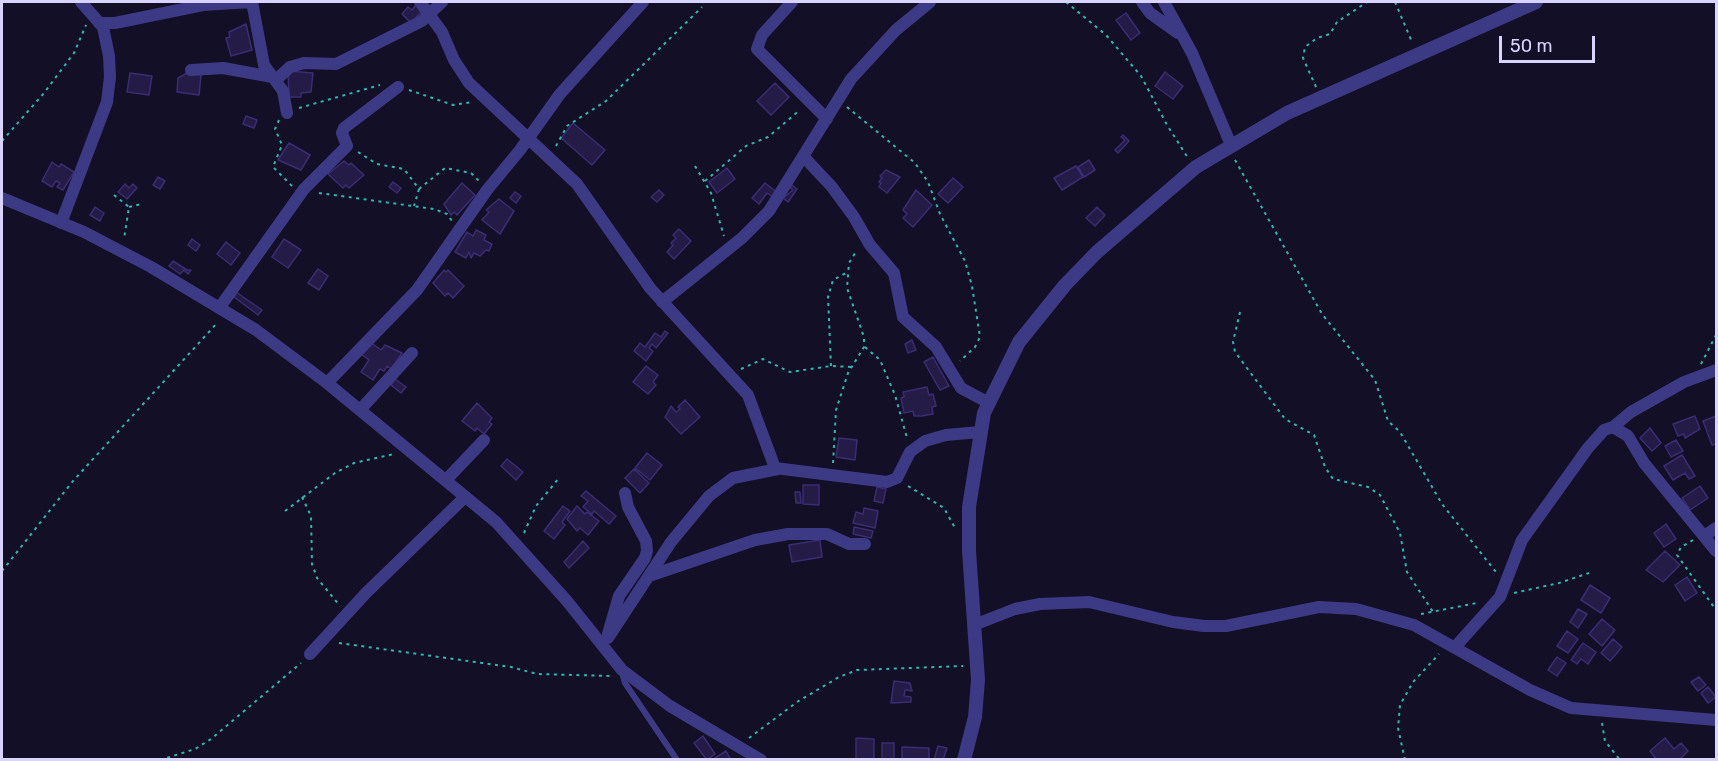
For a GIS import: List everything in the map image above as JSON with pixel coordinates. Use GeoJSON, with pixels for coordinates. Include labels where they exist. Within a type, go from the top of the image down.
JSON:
{"type":"FeatureCollection","features":[{"type":"Feature","properties":{"kind":"street"},"geometry":{"type":"LineString","coordinates":[[61,223],[107,102],[109,56],[106,35],[81,2]]}},
{"type":"Feature","properties":{"kind":"street"},"geometry":{"type":"LineString","coordinates":[[95,18],[115,23],[203,5],[251,2],[264,65],[270,77],[284,91],[287,113]]}},
{"type":"Feature","properties":{"kind":"street"},"geometry":{"type":"LineString","coordinates":[[420,2],[442,32],[462,74],[577,184],[662,302],[751,401],[773,465],[778,469]]}},
{"type":"Feature","properties":{"kind":"street"},"geometry":{"type":"LineString","coordinates":[[191,70],[237,69],[270,77],[282,77],[291,67],[304,63],[336,64],[422,21],[442,2]]}},
{"type":"Feature","properties":{"kind":"street"},"geometry":{"type":"LineString","coordinates":[[327,383],[417,290],[487,189],[567,86],[643,2]]}},
{"type":"Feature","properties":{"kind":"street"},"geometry":{"type":"LineString","coordinates":[[792,2],[762,36],[757,49],[808,102],[827,118]]}},
{"type":"Feature","properties":{"kind":"street"},"geometry":{"type":"LineString","coordinates":[[662,302],[727,250],[769,211],[838,100],[864,63],[896,30],[930,2]]}},
{"type":"Feature","properties":{"kind":"street"},"geometry":{"type":"LineString","coordinates":[[1142,2],[1150,13],[1182,36]]}},
{"type":"Feature","properties":{"kind":"street"},"geometry":{"type":"LineString","coordinates":[[1164,2],[1192,53],[1229,146]]}},
{"type":"Feature","properties":{"kind":"street"},"geometry":{"type":"LineString","coordinates":[[964,759],[978,701],[978,665],[969,551],[969,507],[980,432],[988,403],[1019,342],[1065,285],[1097,252],[1196,167],[1287,113],[1536,2]]}},
{"type":"Feature","properties":{"kind":"street"},"geometry":{"type":"LineString","coordinates":[[224,310],[301,193],[347,146],[342,133],[344,128],[399,87]]}},
{"type":"Feature","properties":{"kind":"street"},"geometry":{"type":"LineString","coordinates":[[803,156],[832,187],[894,273],[903,318],[936,347],[961,388],[988,403]]}},
{"type":"Feature","properties":{"kind":"street"},"geometry":{"type":"LineString","coordinates":[[2,198],[121,251],[224,310],[327,383],[446,480],[521,548],[622,670],[669,706],[761,759]]}},
{"type":"Feature","properties":{"kind":"street"},"geometry":{"type":"LineString","coordinates":[[360,410],[412,353]]}},
{"type":"Feature","properties":{"kind":"street"},"geometry":{"type":"LineString","coordinates":[[1451,644],[1503,590],[1518,548],[1536,519],[1597,436],[1631,412],[1684,382],[1716,370]]}},
{"type":"Feature","properties":{"kind":"street"},"geometry":{"type":"LineString","coordinates":[[1612,427],[1628,436],[1644,463],[1716,551]]}},
{"type":"Feature","properties":{"kind":"street"},"geometry":{"type":"LineString","coordinates":[[608,638],[696,511],[722,485],[733,478],[778,469],[887,482],[897,478],[910,452],[925,441],[936,437],[980,432]]}},
{"type":"Feature","properties":{"kind":"street"},"geometry":{"type":"LineString","coordinates":[[446,480],[484,440]]}},
{"type":"Feature","properties":{"kind":"street"},"geometry":{"type":"LineString","coordinates":[[606,652],[611,615],[619,596],[645,558],[647,551],[646,541],[628,507],[625,493]]}},
{"type":"Feature","properties":{"kind":"street"},"geometry":{"type":"LineString","coordinates":[[310,654],[366,593],[465,497]]}},
{"type":"Feature","properties":{"kind":"street"},"geometry":{"type":"LineString","coordinates":[[1704,535],[1716,528]]}},
{"type":"Feature","properties":{"kind":"street"},"geometry":{"type":"LineString","coordinates":[[649,576],[747,542],[788,534],[827,534],[849,544],[865,544]]}},
{"type":"Feature","properties":{"kind":"street"},"geometry":{"type":"LineString","coordinates":[[974,625],[1015,609],[1040,604],[1089,602],[1173,622],[1204,626],[1226,626],[1319,607],[1356,609],[1397,619],[1451,644],[1549,699],[1571,708],[1716,720]]}},
{"type":"Feature","properties":{"kind":"lane"},"geometry":{"type":"LineString","coordinates":[[622,670],[625,683],[677,759]]}},
{"type":"Feature","properties":{"kind":"path"},"geometry":{"type":"LineString","coordinates":[[1066,2],[1106,35],[1141,76],[1180,147],[1196,167]]}},
{"type":"Feature","properties":{"kind":"path"},"geometry":{"type":"LineString","coordinates":[[1322,98],[1302,53],[1311,42],[1330,34],[1337,22],[1368,2]]}},
{"type":"Feature","properties":{"kind":"path"},"geometry":{"type":"LineString","coordinates":[[1395,2],[1418,56]]}},
{"type":"Feature","properties":{"kind":"path"},"geometry":{"type":"LineString","coordinates":[[553,160],[557,140],[567,126],[606,101],[702,7]]}},
{"type":"Feature","properties":{"kind":"path"},"geometry":{"type":"LineString","coordinates":[[2,141],[44,93],[74,53],[95,18]]}},
{"type":"Feature","properties":{"kind":"path"},"geometry":{"type":"LineString","coordinates":[[838,100],[915,163],[928,182],[940,214],[964,261],[972,286],[980,337],[970,353],[948,370]]}},
{"type":"Feature","properties":{"kind":"path"},"geometry":{"type":"LineString","coordinates":[[705,181],[746,146],[780,129],[808,102]]}},
{"type":"Feature","properties":{"kind":"path"},"geometry":{"type":"LineString","coordinates":[[346,143],[378,164],[404,169],[419,189]]}},
{"type":"Feature","properties":{"kind":"path"},"geometry":{"type":"LineString","coordinates":[[1229,146],[1322,314],[1375,380],[1388,421],[1400,432],[1442,504],[1503,590]]}},
{"type":"Feature","properties":{"kind":"path"},"geometry":{"type":"LineString","coordinates":[[695,166],[715,202],[727,250]]}},
{"type":"Feature","properties":{"kind":"path"},"geometry":{"type":"LineString","coordinates":[[414,206],[419,189],[445,168],[471,173],[487,189]]}},
{"type":"Feature","properties":{"kind":"path"},"geometry":{"type":"LineString","coordinates":[[301,193],[346,196],[414,206],[447,214],[458,231]]}},
{"type":"Feature","properties":{"kind":"path"},"geometry":{"type":"LineString","coordinates":[[114,195],[129,207]]}},
{"type":"Feature","properties":{"kind":"path"},"geometry":{"type":"LineString","coordinates":[[129,207],[141,204]]}},
{"type":"Feature","properties":{"kind":"path"},"geometry":{"type":"LineString","coordinates":[[121,251],[129,207]]}},
{"type":"Feature","properties":{"kind":"path"},"geometry":{"type":"LineString","coordinates":[[832,475],[834,423],[851,367],[864,346],[864,337],[847,288],[846,273],[854,254],[867,238]]}},
{"type":"Feature","properties":{"kind":"path"},"geometry":{"type":"LineString","coordinates":[[831,366],[828,297],[833,280],[846,273]]}},
{"type":"Feature","properties":{"kind":"path"},"geometry":{"type":"LineString","coordinates":[[2,571],[73,481],[224,310]]}},
{"type":"Feature","properties":{"kind":"path"},"geometry":{"type":"LineString","coordinates":[[1240,312],[1233,342],[1235,352],[1286,419],[1314,435],[1325,467],[1333,479],[1368,487],[1380,495],[1400,533],[1407,572],[1433,612]]}},
{"type":"Feature","properties":{"kind":"path"},"geometry":{"type":"LineString","coordinates":[[1700,371],[1705,353],[1716,334]]}},
{"type":"Feature","properties":{"kind":"path"},"geometry":{"type":"LineString","coordinates":[[864,346],[880,360],[895,395],[910,452]]}},
{"type":"Feature","properties":{"kind":"path"},"geometry":{"type":"LineString","coordinates":[[729,376],[763,359],[790,372],[831,366],[851,367]]}},
{"type":"Feature","properties":{"kind":"path"},"geometry":{"type":"LineString","coordinates":[[285,511],[322,480],[354,463],[386,454],[414,454]]}},
{"type":"Feature","properties":{"kind":"path"},"geometry":{"type":"LineString","coordinates":[[521,548],[529,518],[559,478]]}},
{"type":"Feature","properties":{"kind":"path"},"geometry":{"type":"LineString","coordinates":[[897,478],[944,508],[956,530]]}},
{"type":"Feature","properties":{"kind":"path"},"geometry":{"type":"LineString","coordinates":[[303,497],[311,516],[312,564],[317,578],[348,614]]}},
{"type":"Feature","properties":{"kind":"path"},"geometry":{"type":"LineString","coordinates":[[1704,535],[1681,547],[1677,555],[1716,610]]}},
{"type":"Feature","properties":{"kind":"path"},"geometry":{"type":"LineString","coordinates":[[1397,619],[1477,603],[1503,590],[1559,584],[1589,573]]}},
{"type":"Feature","properties":{"kind":"path"},"geometry":{"type":"LineString","coordinates":[[323,642],[511,667],[537,674],[578,674],[609,678],[622,670]]}},
{"type":"Feature","properties":{"kind":"path"},"geometry":{"type":"LineString","coordinates":[[1406,759],[1398,728],[1401,705],[1413,682],[1451,644]]}},
{"type":"Feature","properties":{"kind":"path"},"geometry":{"type":"LineString","coordinates":[[160,759],[195,749],[211,739],[294,671],[310,654]]}},
{"type":"Feature","properties":{"kind":"path"},"geometry":{"type":"LineString","coordinates":[[738,746],[797,702],[839,677],[857,670],[978,665]]}},
{"type":"Feature","properties":{"kind":"path"},"geometry":{"type":"LineString","coordinates":[[1601,712],[1602,735],[1620,759]]}},
{"type":"Feature","properties":{"kind":"building"},"geometry":{"type":"Polygon","coordinates":[[[416,5],[422,11],[411,23],[402,14],[408,7],[412,10],[416,5]]]}},
{"type":"Feature","properties":{"kind":"building"},"geometry":{"type":"Polygon","coordinates":[[[1126,13],[1140,33],[1131,40],[1116,20],[1126,13]]]}},
{"type":"Feature","properties":{"kind":"building"},"geometry":{"type":"Polygon","coordinates":[[[246,24],[252,50],[231,56],[226,38],[230,37],[229,32],[246,24]]]}},
{"type":"Feature","properties":{"kind":"building"},"geometry":{"type":"Polygon","coordinates":[[[288,71],[313,73],[311,92],[301,93],[301,97],[289,97],[288,71]]]}},
{"type":"Feature","properties":{"kind":"building"},"geometry":{"type":"Polygon","coordinates":[[[1165,72],[1183,86],[1173,99],[1155,86],[1165,72]]]}},
{"type":"Feature","properties":{"kind":"building"},"geometry":{"type":"Polygon","coordinates":[[[130,73],[152,76],[149,95],[127,92],[130,73]]]}},
{"type":"Feature","properties":{"kind":"building"},"geometry":{"type":"Polygon","coordinates":[[[187,73],[201,75],[199,95],[177,92],[178,78],[187,73]]]}},
{"type":"Feature","properties":{"kind":"building"},"geometry":{"type":"Polygon","coordinates":[[[775,83],[789,97],[771,115],[757,101],[775,83]]]}},
{"type":"Feature","properties":{"kind":"building"},"geometry":{"type":"Polygon","coordinates":[[[246,116],[257,120],[254,128],[243,124],[246,116]]]}},
{"type":"Feature","properties":{"kind":"building"},"geometry":{"type":"Polygon","coordinates":[[[573,123],[605,150],[592,165],[561,138],[573,123]]]}},
{"type":"Feature","properties":{"kind":"building"},"geometry":{"type":"Polygon","coordinates":[[[1123,135],[1129,141],[1118,153],[1115,150],[1125,140],[1121,137],[1123,135]]]}},
{"type":"Feature","properties":{"kind":"building"},"geometry":{"type":"Polygon","coordinates":[[[289,143],[310,155],[301,170],[278,160],[289,143]]]}},
{"type":"Feature","properties":{"kind":"building"},"geometry":{"type":"Polygon","coordinates":[[[1089,160],[1095,170],[1084,177],[1078,167],[1089,160]]]}},
{"type":"Feature","properties":{"kind":"building"},"geometry":{"type":"Polygon","coordinates":[[[344,161],[349,165],[351,163],[364,175],[349,188],[346,185],[343,188],[328,174],[344,161]]]}},
{"type":"Feature","properties":{"kind":"building"},"geometry":{"type":"Polygon","coordinates":[[[52,162],[59,167],[61,164],[74,172],[63,190],[57,187],[60,183],[56,181],[52,187],[42,181],[52,162]]]}},
{"type":"Feature","properties":{"kind":"building"},"geometry":{"type":"Polygon","coordinates":[[[1076,166],[1083,177],[1062,190],[1054,178],[1076,166]]]}},
{"type":"Feature","properties":{"kind":"building"},"geometry":{"type":"Polygon","coordinates":[[[727,168],[735,179],[717,193],[709,182],[727,168]]]}},
{"type":"Feature","properties":{"kind":"building"},"geometry":{"type":"Polygon","coordinates":[[[886,170],[900,177],[887,193],[879,187],[882,178],[880,176],[886,170]]]}},
{"type":"Feature","properties":{"kind":"building"},"geometry":{"type":"Polygon","coordinates":[[[158,177],[165,181],[160,189],[153,185],[158,177]]]}},
{"type":"Feature","properties":{"kind":"building"},"geometry":{"type":"Polygon","coordinates":[[[953,178],[963,187],[948,203],[938,194],[953,178]]]}},
{"type":"Feature","properties":{"kind":"building"},"geometry":{"type":"Polygon","coordinates":[[[393,182],[401,188],[397,193],[389,187],[393,182]]]}},
{"type":"Feature","properties":{"kind":"building"},"geometry":{"type":"Polygon","coordinates":[[[462,183],[475,195],[457,215],[454,212],[451,215],[444,204],[462,183]]]}},
{"type":"Feature","properties":{"kind":"building"},"geometry":{"type":"Polygon","coordinates":[[[765,183],[778,193],[774,198],[767,193],[759,204],[752,198],[765,183]]]}},
{"type":"Feature","properties":{"kind":"building"},"geometry":{"type":"Polygon","coordinates":[[[125,184],[129,188],[133,184],[137,188],[127,199],[118,192],[125,184]]]}},
{"type":"Feature","properties":{"kind":"building"},"geometry":{"type":"Polygon","coordinates":[[[792,185],[797,189],[788,202],[783,198],[793,190],[790,188],[792,185]]]}},
{"type":"Feature","properties":{"kind":"building"},"geometry":{"type":"Polygon","coordinates":[[[659,190],[664,195],[657,202],[651,197],[659,190]]]}},
{"type":"Feature","properties":{"kind":"building"},"geometry":{"type":"Polygon","coordinates":[[[916,190],[932,205],[913,227],[903,218],[907,214],[903,210],[916,190]]]}},
{"type":"Feature","properties":{"kind":"building"},"geometry":{"type":"Polygon","coordinates":[[[515,192],[521,196],[516,203],[510,198],[515,192]]]}},
{"type":"Feature","properties":{"kind":"building"},"geometry":{"type":"Polygon","coordinates":[[[499,199],[514,211],[500,234],[482,220],[489,212],[486,210],[499,199]]]}},
{"type":"Feature","properties":{"kind":"building"},"geometry":{"type":"Polygon","coordinates":[[[95,207],[104,213],[100,221],[90,215],[95,207]]]}},
{"type":"Feature","properties":{"kind":"building"},"geometry":{"type":"Polygon","coordinates":[[[1097,207],[1105,215],[1095,226],[1086,218],[1097,207]]]}},
{"type":"Feature","properties":{"kind":"building"},"geometry":{"type":"Polygon","coordinates":[[[679,229],[691,241],[674,259],[667,252],[676,238],[673,235],[679,229]]]}},
{"type":"Feature","properties":{"kind":"building"},"geometry":{"type":"Polygon","coordinates":[[[476,230],[486,235],[484,240],[492,244],[489,251],[486,250],[480,256],[474,253],[471,258],[469,252],[466,258],[455,252],[467,232],[473,236],[476,230]]]}},
{"type":"Feature","properties":{"kind":"building"},"geometry":{"type":"Polygon","coordinates":[[[192,239],[200,245],[196,251],[188,245],[192,239]]]}},
{"type":"Feature","properties":{"kind":"building"},"geometry":{"type":"Polygon","coordinates":[[[284,239],[301,250],[288,268],[272,257],[284,239]]]}},
{"type":"Feature","properties":{"kind":"building"},"geometry":{"type":"Polygon","coordinates":[[[226,242],[240,253],[231,265],[217,254],[226,242]]]}},
{"type":"Feature","properties":{"kind":"building"},"geometry":{"type":"Polygon","coordinates":[[[173,261],[191,270],[188,274],[184,270],[180,274],[169,266],[173,261]]]}},
{"type":"Feature","properties":{"kind":"building"},"geometry":{"type":"Polygon","coordinates":[[[318,269],[328,276],[319,290],[308,283],[318,269]]]}},
{"type":"Feature","properties":{"kind":"building"},"geometry":{"type":"Polygon","coordinates":[[[444,270],[446,272],[448,270],[464,286],[453,298],[448,293],[445,296],[433,283],[444,270]]]}},
{"type":"Feature","properties":{"kind":"building"},"geometry":{"type":"Polygon","coordinates":[[[236,292],[262,310],[258,315],[234,297],[236,292]]]}},
{"type":"Feature","properties":{"kind":"building"},"geometry":{"type":"Polygon","coordinates":[[[665,331],[668,333],[656,348],[652,344],[649,348],[653,351],[646,361],[634,351],[640,343],[645,347],[655,333],[661,337],[665,331]]]}},
{"type":"Feature","properties":{"kind":"building"},"geometry":{"type":"Polygon","coordinates":[[[912,340],[916,350],[908,353],[905,344],[912,340]]]}},
{"type":"Feature","properties":{"kind":"building"},"geometry":{"type":"Polygon","coordinates":[[[370,342],[381,350],[385,345],[402,353],[391,369],[387,366],[384,371],[380,369],[373,380],[361,372],[369,360],[361,354],[370,342]]]}},
{"type":"Feature","properties":{"kind":"building"},"geometry":{"type":"Polygon","coordinates":[[[933,357],[949,386],[940,390],[924,362],[933,357]]]}},
{"type":"Feature","properties":{"kind":"building"},"geometry":{"type":"Polygon","coordinates":[[[646,366],[658,375],[653,382],[656,385],[648,394],[633,382],[646,366]]]}},
{"type":"Feature","properties":{"kind":"building"},"geometry":{"type":"Polygon","coordinates":[[[395,379],[406,387],[401,393],[391,385],[395,379]]]}},
{"type":"Feature","properties":{"kind":"building"},"geometry":{"type":"Polygon","coordinates":[[[927,387],[929,395],[933,394],[936,406],[932,407],[933,414],[914,416],[913,411],[904,413],[901,398],[904,397],[903,392],[927,387]]]}},
{"type":"Feature","properties":{"kind":"building"},"geometry":{"type":"Polygon","coordinates":[[[685,400],[700,417],[681,434],[665,417],[671,406],[676,412],[685,400]]]}},
{"type":"Feature","properties":{"kind":"building"},"geometry":{"type":"Polygon","coordinates":[[[477,403],[492,418],[489,422],[492,424],[484,434],[477,428],[475,431],[462,421],[477,403]]]}},
{"type":"Feature","properties":{"kind":"building"},"geometry":{"type":"Polygon","coordinates":[[[1695,416],[1700,429],[1685,438],[1684,434],[1678,436],[1673,424],[1695,416]]]}},
{"type":"Feature","properties":{"kind":"building"},"geometry":{"type":"Polygon","coordinates":[[[1716,416],[1716,444],[1712,445],[1703,421],[1716,416]]]}},
{"type":"Feature","properties":{"kind":"building"},"geometry":{"type":"Polygon","coordinates":[[[1650,428],[1661,443],[1652,451],[1640,438],[1650,428]]]}},
{"type":"Feature","properties":{"kind":"building"},"geometry":{"type":"Polygon","coordinates":[[[839,438],[857,440],[855,460],[836,457],[839,438]]]}},
{"type":"Feature","properties":{"kind":"building"},"geometry":{"type":"Polygon","coordinates":[[[1676,440],[1683,451],[1671,457],[1665,446],[1676,440]]]}},
{"type":"Feature","properties":{"kind":"building"},"geometry":{"type":"Polygon","coordinates":[[[647,453],[662,465],[650,480],[635,468],[647,453]]]}},
{"type":"Feature","properties":{"kind":"building"},"geometry":{"type":"Polygon","coordinates":[[[1682,455],[1695,476],[1689,479],[1685,473],[1673,480],[1664,466],[1682,455]]]}},
{"type":"Feature","properties":{"kind":"building"},"geometry":{"type":"Polygon","coordinates":[[[507,459],[523,472],[516,480],[501,466],[507,459]]]}},
{"type":"Feature","properties":{"kind":"building"},"geometry":{"type":"Polygon","coordinates":[[[634,469],[649,483],[640,493],[625,478],[634,469]]]}},
{"type":"Feature","properties":{"kind":"building"},"geometry":{"type":"Polygon","coordinates":[[[803,485],[819,485],[819,505],[803,504],[803,485]]]}},
{"type":"Feature","properties":{"kind":"building"},"geometry":{"type":"Polygon","coordinates":[[[1700,486],[1708,498],[1690,510],[1682,498],[1700,486]]]}},
{"type":"Feature","properties":{"kind":"building"},"geometry":{"type":"Polygon","coordinates":[[[877,487],[886,489],[883,503],[874,501],[877,487]]]}},
{"type":"Feature","properties":{"kind":"building"},"geometry":{"type":"Polygon","coordinates":[[[586,491],[616,516],[609,524],[594,511],[592,514],[583,507],[588,501],[581,496],[586,491]]]}},
{"type":"Feature","properties":{"kind":"building"},"geometry":{"type":"Polygon","coordinates":[[[795,492],[800,492],[801,503],[796,503],[795,492]]]}},
{"type":"Feature","properties":{"kind":"building"},"geometry":{"type":"Polygon","coordinates":[[[563,506],[570,511],[562,522],[565,525],[554,539],[544,531],[563,506]]]}},
{"type":"Feature","properties":{"kind":"building"},"geometry":{"type":"Polygon","coordinates":[[[577,506],[585,514],[587,512],[599,521],[588,535],[580,528],[577,531],[567,519],[577,506]]]}},
{"type":"Feature","properties":{"kind":"building"},"geometry":{"type":"Polygon","coordinates":[[[864,508],[878,511],[875,528],[853,523],[856,512],[863,514],[864,508]]]}},
{"type":"Feature","properties":{"kind":"building"},"geometry":{"type":"Polygon","coordinates":[[[1666,524],[1676,539],[1664,547],[1654,533],[1666,524]]]}},
{"type":"Feature","properties":{"kind":"building"},"geometry":{"type":"Polygon","coordinates":[[[854,527],[873,531],[871,538],[853,534],[854,527]]]}},
{"type":"Feature","properties":{"kind":"building"},"geometry":{"type":"Polygon","coordinates":[[[820,540],[822,557],[792,562],[789,545],[820,540]]]}},
{"type":"Feature","properties":{"kind":"building"},"geometry":{"type":"Polygon","coordinates":[[[583,541],[589,548],[569,568],[564,562],[583,541]]]}},
{"type":"Feature","properties":{"kind":"building"},"geometry":{"type":"Polygon","coordinates":[[[1665,551],[1680,565],[1663,582],[1646,570],[1665,551]]]}},
{"type":"Feature","properties":{"kind":"building"},"geometry":{"type":"Polygon","coordinates":[[[1687,577],[1697,593],[1685,601],[1675,585],[1687,577]]]}},
{"type":"Feature","properties":{"kind":"building"},"geometry":{"type":"Polygon","coordinates":[[[1590,585],[1610,598],[1601,613],[1581,600],[1590,585]]]}},
{"type":"Feature","properties":{"kind":"building"},"geometry":{"type":"Polygon","coordinates":[[[1578,609],[1587,614],[1578,628],[1570,622],[1578,609]]]}},
{"type":"Feature","properties":{"kind":"building"},"geometry":{"type":"Polygon","coordinates":[[[1602,619],[1615,630],[1602,646],[1589,634],[1602,619]]]}},
{"type":"Feature","properties":{"kind":"building"},"geometry":{"type":"Polygon","coordinates":[[[1567,631],[1578,639],[1568,653],[1557,646],[1567,631]]]}},
{"type":"Feature","properties":{"kind":"building"},"geometry":{"type":"Polygon","coordinates":[[[1613,639],[1622,647],[1610,661],[1601,653],[1613,639]]]}},
{"type":"Feature","properties":{"kind":"building"},"geometry":{"type":"Polygon","coordinates":[[[1583,643],[1596,652],[1588,664],[1581,659],[1577,664],[1571,660],[1583,643]]]}},
{"type":"Feature","properties":{"kind":"building"},"geometry":{"type":"Polygon","coordinates":[[[1557,657],[1566,663],[1557,676],[1548,670],[1557,657]]]}},
{"type":"Feature","properties":{"kind":"building"},"geometry":{"type":"Polygon","coordinates":[[[1699,677],[1706,685],[1698,691],[1691,682],[1699,677]]]}},
{"type":"Feature","properties":{"kind":"building"},"geometry":{"type":"Polygon","coordinates":[[[894,681],[910,683],[912,691],[905,690],[904,696],[911,697],[911,702],[891,703],[894,681]]]}},
{"type":"Feature","properties":{"kind":"building"},"geometry":{"type":"Polygon","coordinates":[[[1708,687],[1716,697],[1708,703],[1701,693],[1708,687]]]}},
{"type":"Feature","properties":{"kind":"building"},"geometry":{"type":"Polygon","coordinates":[[[703,736],[715,754],[707,760],[694,743],[703,736]]]}},
{"type":"Feature","properties":{"kind":"building"},"geometry":{"type":"Polygon","coordinates":[[[856,738],[874,739],[874,760],[856,760],[856,738]]]}},
{"type":"Feature","properties":{"kind":"building"},"geometry":{"type":"Polygon","coordinates":[[[1665,738],[1674,749],[1681,743],[1688,751],[1679,760],[1657,760],[1650,751],[1665,738]]]}},
{"type":"Feature","properties":{"kind":"building"},"geometry":{"type":"Polygon","coordinates":[[[882,743],[894,743],[894,760],[882,760],[882,743]]]}},
{"type":"Feature","properties":{"kind":"building"},"geometry":{"type":"Polygon","coordinates":[[[938,746],[947,748],[943,760],[934,760],[938,746]]]}},
{"type":"Feature","properties":{"kind":"building"},"geometry":{"type":"Polygon","coordinates":[[[902,747],[929,748],[929,760],[902,760],[902,747]]]}},
{"type":"Feature","properties":{"kind":"building"},"geometry":{"type":"Polygon","coordinates":[[[726,751],[731,760],[712,760],[726,751]]]}}]}
